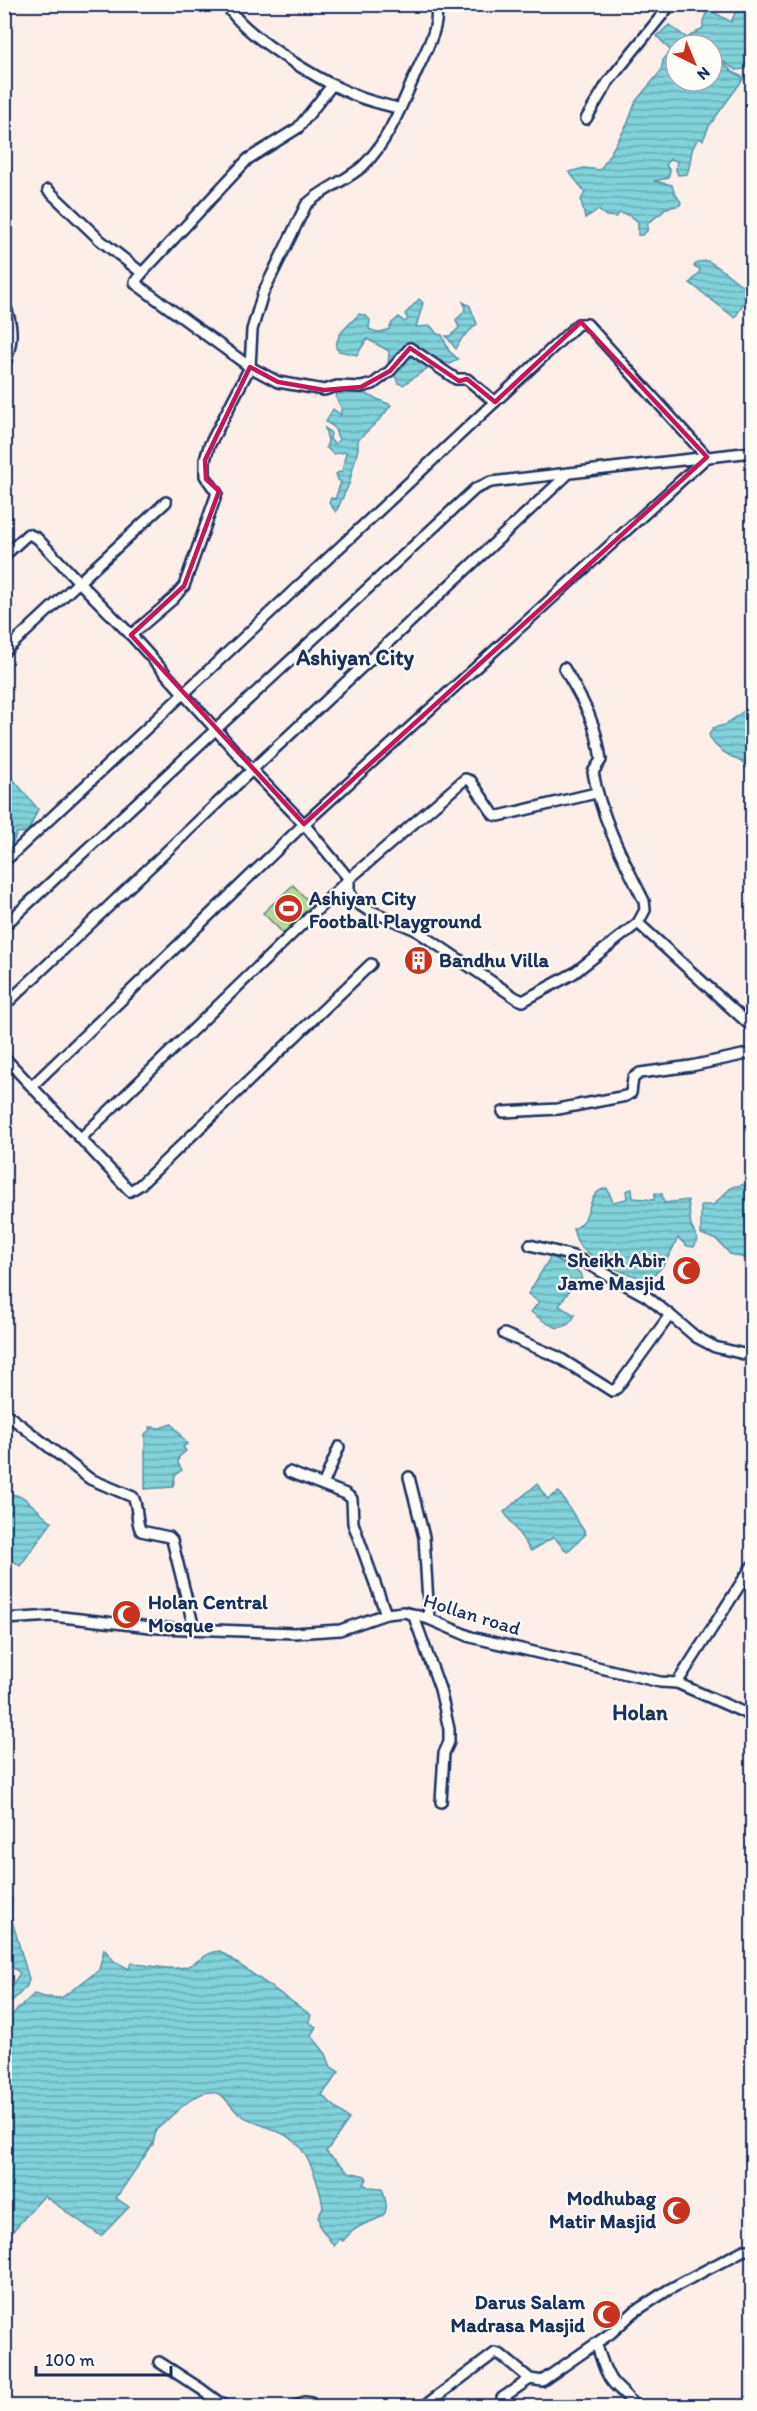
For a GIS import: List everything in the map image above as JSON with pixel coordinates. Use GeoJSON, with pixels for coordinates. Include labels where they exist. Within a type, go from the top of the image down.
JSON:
{"type":"FeatureCollection","features":[{"type":"Feature","properties":{"kind":"street"},"geometry":{"type":"LineString","coordinates":[[226,4],[232,15],[254,36],[333,84],[353,95],[400,109]]}},
{"type":"Feature","properties":{"kind":"street"},"geometry":{"type":"LineString","coordinates":[[131,635],[184,586],[217,493],[206,479],[205,460],[209,446],[250,368],[252,330],[262,293],[306,205],[336,186],[371,158],[400,109],[435,30],[436,4]]}},
{"type":"Feature","properties":{"kind":"street"},"geometry":{"type":"LineString","coordinates":[[586,119],[608,82],[671,4]]}},
{"type":"Feature","properties":{"kind":"street"},"geometry":{"type":"LineString","coordinates":[[333,84],[298,128],[248,159],[141,273],[136,284],[250,368],[278,382],[324,390],[337,386],[361,387],[373,384],[390,371],[410,348],[456,379],[467,379],[495,402]]}},
{"type":"Feature","properties":{"kind":"street"},"geometry":{"type":"LineString","coordinates":[[48,190],[100,240],[141,273]]}},
{"type":"Feature","properties":{"kind":"street"},"geometry":{"type":"LineString","coordinates":[[4,303],[12,321],[10,352],[4,366]]}},
{"type":"Feature","properties":{"kind":"street"},"geometry":{"type":"LineString","coordinates":[[4,862],[578,324],[587,324],[707,457]]}},
{"type":"Feature","properties":{"kind":"street"},"geometry":{"type":"LineString","coordinates":[[4,926],[475,489],[491,482],[753,452]]}},
{"type":"Feature","properties":{"kind":"street"},"geometry":{"type":"LineString","coordinates":[[32,1086],[304,824],[707,457]]}},
{"type":"Feature","properties":{"kind":"street"},"geometry":{"type":"LineString","coordinates":[[4,1006],[567,475]]}},
{"type":"Feature","properties":{"kind":"street"},"geometry":{"type":"LineString","coordinates":[[4,652],[166,502]]}},
{"type":"Feature","properties":{"kind":"street"},"geometry":{"type":"LineString","coordinates":[[4,556],[28,534],[38,538],[131,635],[252,770],[304,824],[349,879],[349,891],[355,902],[414,929],[523,1001],[574,973],[638,923],[645,910],[645,901],[615,843],[596,793],[593,772],[602,760],[599,740],[591,716],[564,668]]}},
{"type":"Feature","properties":{"kind":"street"},"geometry":{"type":"LineString","coordinates":[[81,1138],[349,879],[465,779],[471,781],[494,815],[498,816],[596,793]]}},
{"type":"Feature","properties":{"kind":"street"},"geometry":{"type":"LineString","coordinates":[[638,923],[753,1026]]}},
{"type":"Feature","properties":{"kind":"street"},"geometry":{"type":"LineString","coordinates":[[4,1057],[130,1191],[134,1190],[371,964]]}},
{"type":"Feature","properties":{"kind":"street"},"geometry":{"type":"LineString","coordinates":[[503,1112],[558,1109],[631,1094],[633,1078],[640,1073],[692,1066],[753,1053]]}},
{"type":"Feature","properties":{"kind":"street"},"geometry":{"type":"LineString","coordinates":[[530,1245],[573,1256],[646,1296],[696,1337],[715,1347],[753,1356]]}},
{"type":"Feature","properties":{"kind":"street"},"geometry":{"type":"LineString","coordinates":[[504,1334],[558,1357],[612,1391],[617,1388],[670,1314]]}},
{"type":"Feature","properties":{"kind":"street"},"geometry":{"type":"LineString","coordinates":[[4,1413],[90,1479],[133,1497],[141,1531],[172,1540],[194,1628]]}},
{"type":"Feature","properties":{"kind":"street"},"geometry":{"type":"LineString","coordinates":[[323,1485],[339,1447]]}},
{"type":"Feature","properties":{"kind":"street"},"geometry":{"type":"LineString","coordinates":[[289,1472],[346,1494],[352,1499],[353,1523],[386,1614]]}},
{"type":"Feature","properties":{"kind":"street"},"geometry":{"type":"LineString","coordinates":[[409,1477],[424,1537],[429,1619]]}},
{"type":"Feature","properties":{"kind":"street"},"geometry":{"type":"LineString","coordinates":[[676,1683],[753,1566]]}},
{"type":"Feature","properties":{"kind":"street","name":"Hollan road"},"geometry":{"type":"LineString","coordinates":[[4,1619],[53,1616],[159,1628],[294,1633],[330,1632],[386,1614],[413,1614],[471,1637],[660,1682],[676,1683],[753,1716]]}},
{"type":"Feature","properties":{"kind":"street"},"geometry":{"type":"LineString","coordinates":[[413,1614],[440,1689],[449,1729],[449,1743],[444,1753],[441,1802]]}},
{"type":"Feature","properties":{"kind":"street"},"geometry":{"type":"LineString","coordinates":[[424,2406],[495,2354],[501,2355],[530,2379],[542,2381],[596,2343],[634,2312],[668,2290],[744,2250],[753,2250]]}},
{"type":"Feature","properties":{"kind":"street"},"geometry":{"type":"LineString","coordinates":[[596,2343],[605,2369],[614,2384],[622,2390],[634,2406]]}},
{"type":"Feature","properties":{"kind":"street"},"geometry":{"type":"LineString","coordinates":[[159,2362],[224,2406]]}},
{"type":"Feature","properties":{"kind":"street"},"geometry":{"type":"LineString","coordinates":[[506,2406],[502,2398],[530,2379]]}},
{"type":"Feature","properties":{"kind":"street"},"geometry":{"type":"LineString","coordinates":[[296,2406],[304,2402],[311,2403],[313,2406]]}},
{"type":"Feature","properties":{"kind":"highlighted area"},"geometry":{"type":"Polygon","coordinates":[[[581,322],[707,457],[304,824],[131,635],[184,586],[219,491],[206,479],[205,460],[250,367],[278,382],[324,390],[361,387],[390,371],[410,348],[459,381],[467,379],[495,402],[581,322]]]}},
{"type":"Feature","properties":{"kind":"green space","name":"Ashiyan City Football Playground"},"geometry":{"type":"Polygon","coordinates":[[[293,885],[312,905],[283,933],[263,913],[293,885]]]}},
{"type":"Feature","properties":{"kind":"water"},"geometry":{"type":"Polygon","coordinates":[[[739,4],[752,5],[752,68],[736,70],[724,62],[724,33],[695,33],[703,28],[708,9],[731,22],[739,4]]]}},
{"type":"Feature","properties":{"kind":"water"},"geometry":{"type":"Polygon","coordinates":[[[669,25],[680,33],[664,33],[664,44],[657,36],[669,25]]]}},
{"type":"Feature","properties":{"kind":"water"},"geometry":{"type":"Polygon","coordinates":[[[663,60],[664,93],[724,93],[724,64],[744,78],[709,126],[703,140],[699,138],[696,142],[687,174],[678,175],[677,161],[670,159],[666,165],[670,171],[668,178],[654,181],[672,185],[681,202],[680,205],[663,209],[664,211],[648,223],[647,231],[638,235],[638,222],[631,216],[620,213],[616,217],[606,216],[598,210],[585,218],[581,200],[585,192],[569,172],[584,168],[600,170],[627,125],[636,101],[661,71],[663,60]]]}},
{"type":"Feature","properties":{"kind":"water"},"geometry":{"type":"Polygon","coordinates":[[[708,261],[750,292],[735,318],[690,283],[700,269],[694,266],[698,262],[708,261]]]}},
{"type":"Feature","properties":{"kind":"water"},"geometry":{"type":"Polygon","coordinates":[[[419,299],[423,303],[416,327],[431,326],[437,334],[442,335],[449,351],[458,359],[450,364],[438,361],[403,385],[398,383],[394,373],[388,368],[389,351],[367,339],[357,355],[339,351],[336,348],[341,333],[359,314],[370,320],[369,329],[377,332],[384,331],[389,329],[399,317],[404,322],[408,319],[405,314],[419,299]]]}},
{"type":"Feature","properties":{"kind":"water"},"geometry":{"type":"Polygon","coordinates":[[[463,302],[470,306],[477,324],[462,338],[456,349],[446,336],[450,336],[459,328],[456,320],[464,312],[463,302]]]}},
{"type":"Feature","properties":{"kind":"water"},"geometry":{"type":"Polygon","coordinates":[[[338,387],[354,389],[391,405],[358,440],[358,449],[349,484],[336,512],[329,503],[331,498],[335,499],[341,482],[336,474],[342,471],[346,452],[333,454],[326,447],[328,441],[325,428],[331,433],[330,439],[334,444],[339,440],[334,427],[326,422],[333,409],[341,415],[341,407],[336,398],[338,387]]]}},
{"type":"Feature","properties":{"kind":"water"},"geometry":{"type":"Polygon","coordinates":[[[752,705],[752,769],[722,751],[709,735],[713,728],[725,725],[752,705]]]}},
{"type":"Feature","properties":{"kind":"water"},"geometry":{"type":"Polygon","coordinates":[[[8,773],[38,809],[28,832],[17,833],[5,851],[5,776],[8,773]]]}},
{"type":"Feature","properties":{"kind":"water"},"geometry":{"type":"Polygon","coordinates":[[[752,1183],[752,1260],[730,1254],[717,1240],[701,1234],[701,1205],[713,1205],[732,1187],[752,1183]]]}},
{"type":"Feature","properties":{"kind":"water"},"geometry":{"type":"Polygon","coordinates":[[[607,1188],[613,1202],[627,1199],[626,1191],[632,1189],[633,1198],[654,1200],[655,1193],[662,1194],[664,1203],[688,1200],[691,1226],[698,1240],[694,1247],[687,1246],[678,1238],[660,1269],[652,1276],[645,1277],[625,1273],[593,1257],[579,1244],[573,1229],[584,1220],[595,1195],[607,1188]]]}},
{"type":"Feature","properties":{"kind":"water"},"geometry":{"type":"Polygon","coordinates":[[[551,1256],[580,1273],[582,1280],[578,1287],[573,1285],[559,1306],[575,1315],[565,1326],[560,1327],[548,1324],[531,1312],[539,1302],[528,1294],[551,1256]]]}},
{"type":"Feature","properties":{"kind":"water"},"geometry":{"type":"Polygon","coordinates":[[[172,1424],[187,1444],[183,1447],[186,1451],[179,1457],[178,1463],[182,1470],[175,1475],[173,1487],[145,1489],[145,1434],[151,1429],[150,1427],[160,1428],[172,1424]]]}},
{"type":"Feature","properties":{"kind":"water"},"geometry":{"type":"Polygon","coordinates":[[[537,1484],[547,1499],[559,1492],[586,1534],[567,1552],[554,1537],[531,1551],[504,1512],[537,1484]]]}},
{"type":"Feature","properties":{"kind":"water"},"geometry":{"type":"Polygon","coordinates":[[[4,1491],[24,1498],[52,1522],[20,1566],[5,1554],[4,1491]]]}},
{"type":"Feature","properties":{"kind":"water"},"geometry":{"type":"Polygon","coordinates":[[[5,1886],[12,1899],[11,1917],[29,1979],[27,1986],[5,2008],[5,1983],[13,1984],[20,1973],[5,1962],[5,1886]]]}},
{"type":"Feature","properties":{"kind":"water"},"geometry":{"type":"Polygon","coordinates":[[[104,1949],[114,1961],[129,1969],[131,1963],[180,1968],[210,1953],[220,1951],[311,2015],[309,2022],[316,2027],[311,2035],[326,2054],[331,2067],[339,2072],[322,2095],[349,2119],[326,2152],[349,2172],[365,2176],[367,2179],[364,2184],[368,2187],[382,2188],[386,2207],[382,2216],[355,2229],[334,2246],[320,2227],[318,2216],[323,2207],[319,2190],[300,2147],[288,2136],[243,2117],[223,2097],[212,2092],[190,2100],[156,2130],[153,2144],[116,2198],[129,2207],[101,2236],[44,2196],[10,2234],[5,2231],[5,2021],[34,1994],[61,1998],[99,1970],[104,1949]]]}},
{"type":"Feature","properties":{"kind":"place","name":"Ashiyan City Football Playground"},"geometry":{"type":"Point","coordinates":[288,909]}},
{"type":"Feature","properties":{"kind":"place","name":"Bandhu Villa"},"geometry":{"type":"Point","coordinates":[418,960]}},
{"type":"Feature","properties":{"kind":"place","name":"Sheikh Abir Jame Masjid"},"geometry":{"type":"Point","coordinates":[686,1271]}},
{"type":"Feature","properties":{"kind":"place","name":"Holan Central Mosque"},"geometry":{"type":"Point","coordinates":[127,1614]}},
{"type":"Feature","properties":{"kind":"place","name":"Modhubag Matir Masjid"},"geometry":{"type":"Point","coordinates":[677,2210]}},
{"type":"Feature","properties":{"kind":"place","name":"Darus Salam Madrasa Masjid"},"geometry":{"type":"Point","coordinates":[606,2314]}},
{"type":"Feature","properties":{"kind":"district","name":"Ashiyan City"},"geometry":{"type":"Point","coordinates":[355,657]}},
{"type":"Feature","properties":{"kind":"district","name":"Holan"},"geometry":{"type":"Point","coordinates":[640,1712]}}]}
